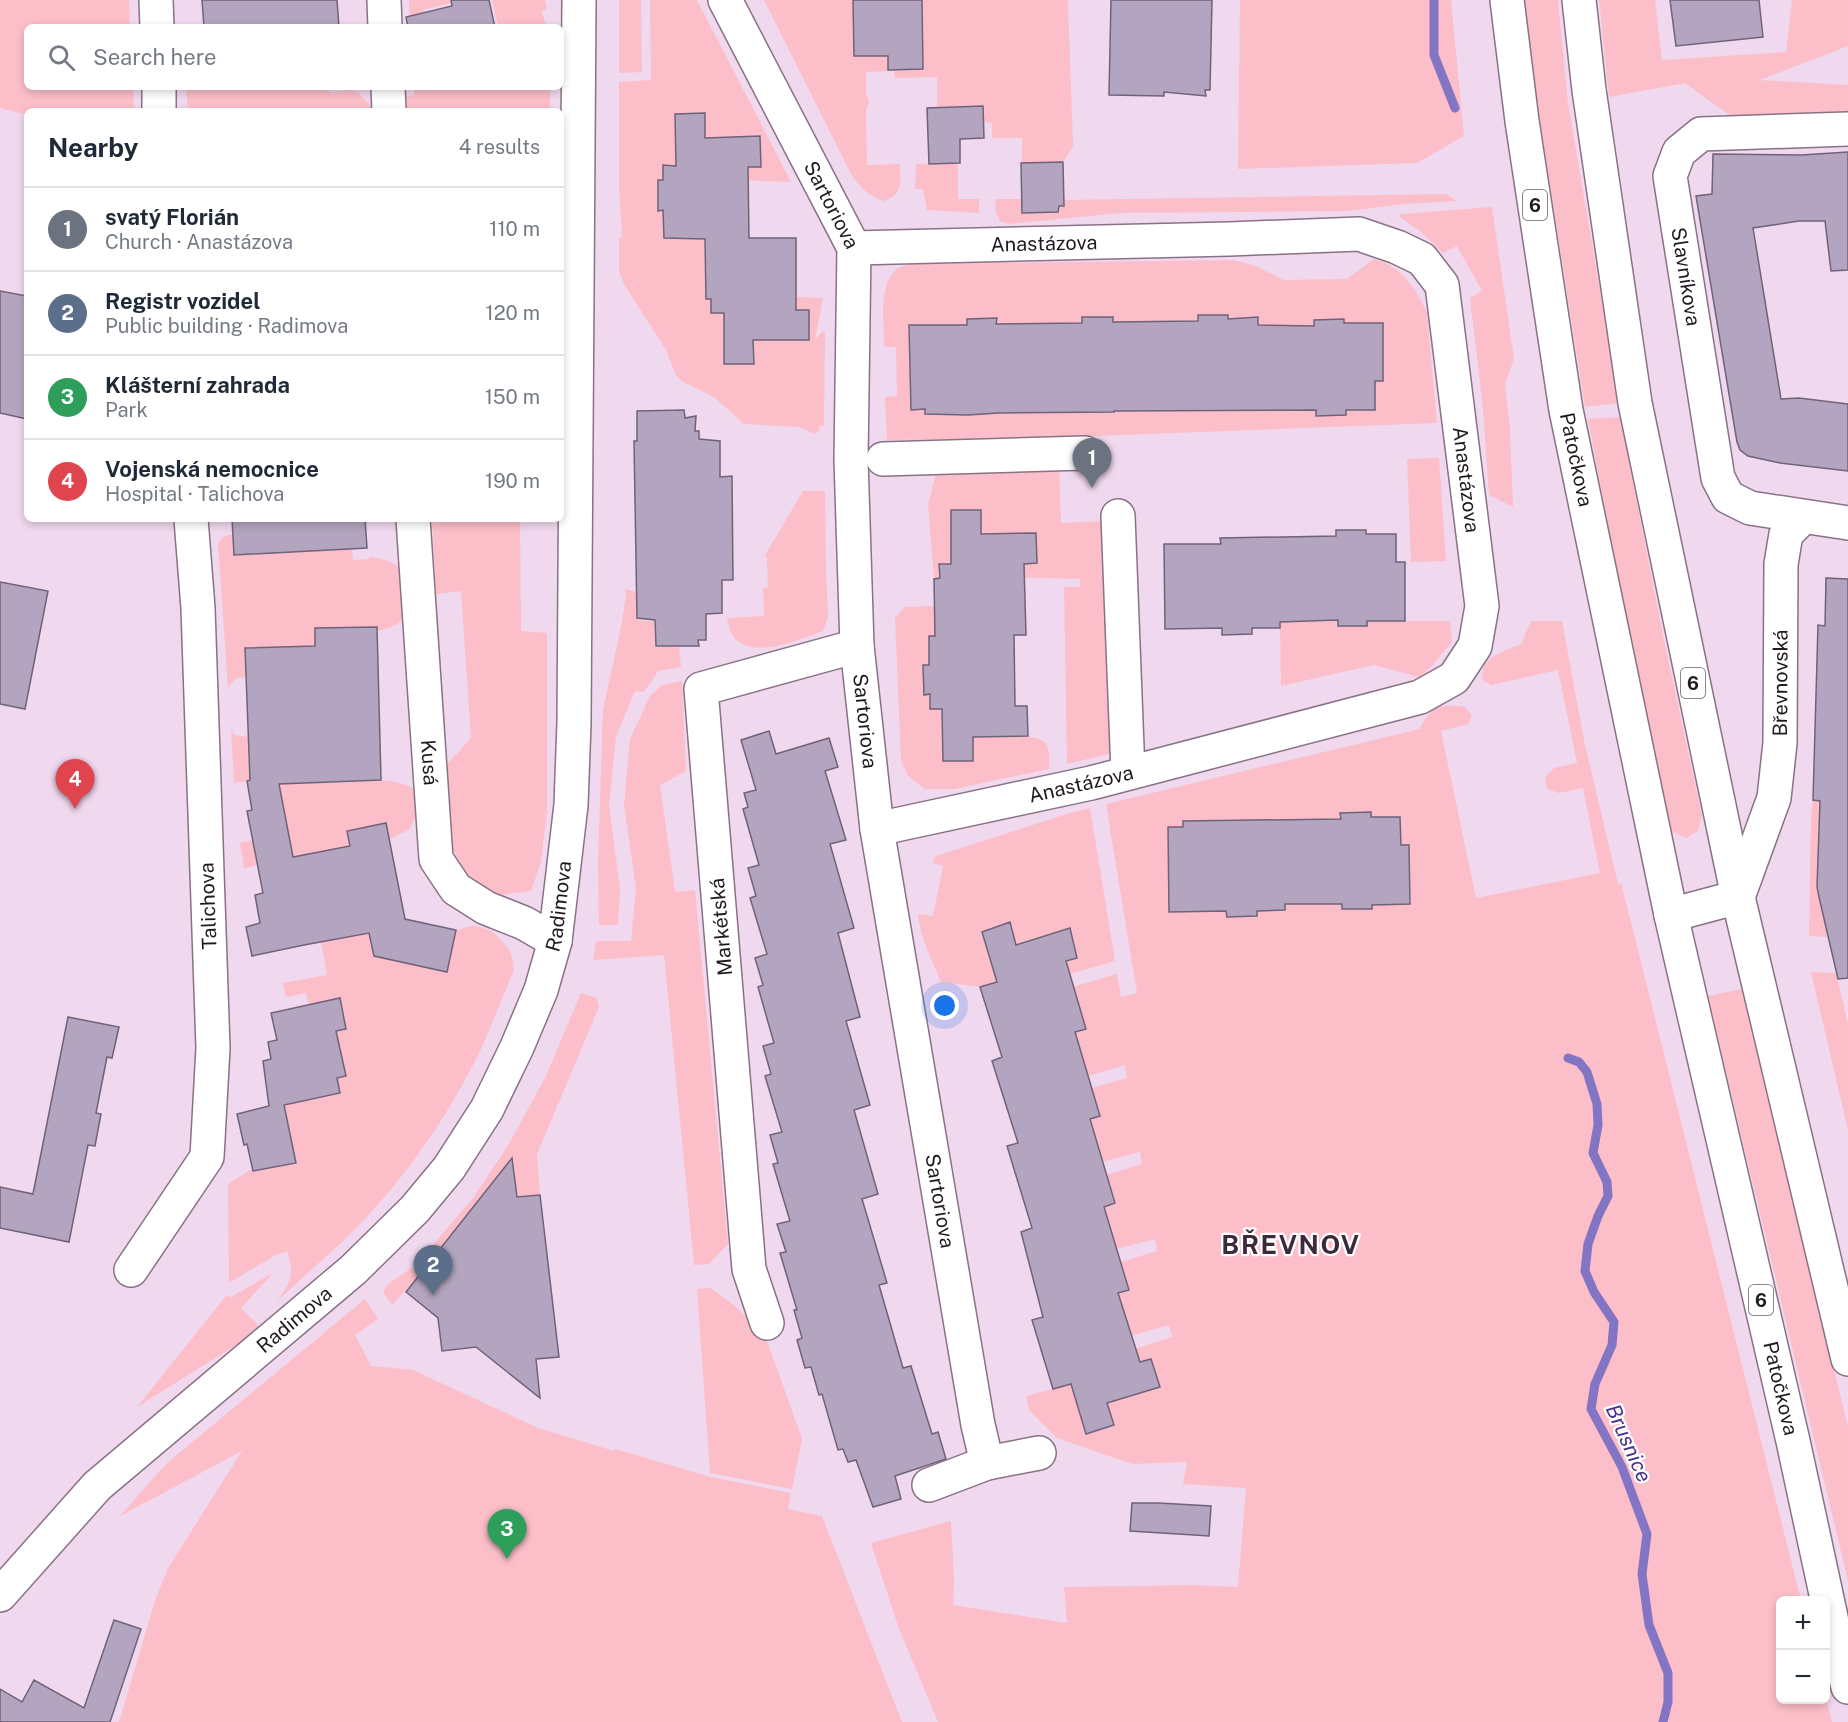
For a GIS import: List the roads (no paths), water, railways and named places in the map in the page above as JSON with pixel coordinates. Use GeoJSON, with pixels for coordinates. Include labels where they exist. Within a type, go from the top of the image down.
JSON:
{"type":"FeatureCollection","features":[{"type":"Feature","properties":{"kind":"street"},"geometry":{"type":"LineString","coordinates":[[156,0],[157,24]]}},
{"type":"Feature","properties":{"kind":"street"},"geometry":{"type":"LineString","coordinates":[[384,0],[385,24]]}},
{"type":"Feature","properties":{"kind":"street","name":"Radimova"},"geometry":{"type":"LineString","coordinates":[[0,1595],[97,1486],[353,1270],[416,1209],[449,1168],[487,1108],[517,1047],[541,990],[555,942],[571,805],[574,723],[579,0]]}},
{"type":"Feature","properties":{"kind":"street","name":"Sartoriova"},"geometry":{"type":"LineString","coordinates":[[725,0],[854,248],[852,460],[856,646],[877,829],[978,1425],[987,1463]]}},
{"type":"Feature","properties":{"kind":"street","name":"Patočkova"},"geometry":{"type":"LineString","coordinates":[[1507,0],[1522,121],[1566,410],[1671,915],[1791,1430],[1841,1630],[1848,1687]]}},
{"type":"Feature","properties":{"kind":"street","name":"6"},"geometry":{"type":"LineString","coordinates":[[1579,0],[1588,90],[1635,403],[1738,897],[1848,1359]]}},
{"type":"Feature","properties":{"kind":"street"},"geometry":{"type":"LineString","coordinates":[[159,90],[159,108]]}},
{"type":"Feature","properties":{"kind":"street"},"geometry":{"type":"LineString","coordinates":[[388,90],[389,108]]}},
{"type":"Feature","properties":{"kind":"street","name":"Slavníkova"},"geometry":{"type":"LineString","coordinates":[[1803,517],[1750,508],[1728,497],[1718,478],[1670,176],[1679,152],[1701,134],[1841,130]]}},
{"type":"Feature","properties":{"kind":"street","name":"Anastázova"},"geometry":{"type":"LineString","coordinates":[[854,248],[1359,234],[1397,247],[1422,259],[1442,285],[1482,606],[1475,646],[1454,678],[1420,697],[1091,783],[877,829]]}},
{"type":"Feature","properties":{"kind":"street"},"geometry":{"type":"LineString","coordinates":[[883,459],[1085,453]]}},
{"type":"Feature","properties":{"kind":"street"},"geometry":{"type":"LineString","coordinates":[[1118,516],[1128,773]]}},
{"type":"Feature","properties":{"kind":"street"},"geometry":{"type":"LineString","coordinates":[[1803,517],[1848,523]]}},
{"type":"Feature","properties":{"kind":"street","name":"Břevnovská"},"geometry":{"type":"LineString","coordinates":[[1738,897],[1774,798],[1780,743],[1781,564],[1786,534],[1803,517]]}},
{"type":"Feature","properties":{"kind":"street","name":"Talichova"},"geometry":{"type":"LineString","coordinates":[[131,1270],[207,1157],[213,1036],[198,608],[190,522]]}},
{"type":"Feature","properties":{"kind":"street","name":"Kusá"},"geometry":{"type":"LineString","coordinates":[[414,522],[436,859],[456,889],[486,908],[524,923],[555,942]]}},
{"type":"Feature","properties":{"kind":"street","name":"Markétská"},"geometry":{"type":"LineString","coordinates":[[767,1323],[749,1269],[701,689],[856,646]]}},
{"type":"Feature","properties":{"kind":"street"},"geometry":{"type":"LineString","coordinates":[[1671,915],[1738,897]]}},
{"type":"Feature","properties":{"kind":"street"},"geometry":{"type":"LineString","coordinates":[[928,1485],[987,1463],[1039,1453]]}},
{"type":"Feature","properties":{"kind":"waterway","name":"Brusnice"},"geometry":{"type":"LineString","coordinates":[[1434,0],[1434,55],[1455,108]]}},
{"type":"Feature","properties":{"kind":"waterway","name":"Brusnice"},"geometry":{"type":"LineString","coordinates":[[1568,1058],[1579,1062],[1587,1072],[1597,1104],[1598,1125],[1593,1153],[1607,1182],[1608,1196],[1588,1244],[1585,1271],[1594,1292],[1614,1322],[1612,1345],[1595,1384],[1591,1409],[1622,1467],[1647,1534],[1642,1574],[1649,1625],[1668,1673],[1668,1702],[1663,1722]]}},
{"type":"Feature","properties":{"kind":"place","name":"svatý Florián"},"geometry":{"type":"Point","coordinates":[1092,488]}},
{"type":"Feature","properties":{"kind":"place","name":"Vojenská nemocnice"},"geometry":{"type":"Point","coordinates":[75,809]}},
{"type":"Feature","properties":{"kind":"place","name":"Registr vozidel"},"geometry":{"type":"Point","coordinates":[433,1295]}},
{"type":"Feature","properties":{"kind":"place","name":"Klášterní zahrada"},"geometry":{"type":"Point","coordinates":[507,1559]}},
{"type":"Feature","properties":{"kind":"district","name":"BŘEVNOV"},"geometry":{"type":"Point","coordinates":[1291,1244]}}]}
